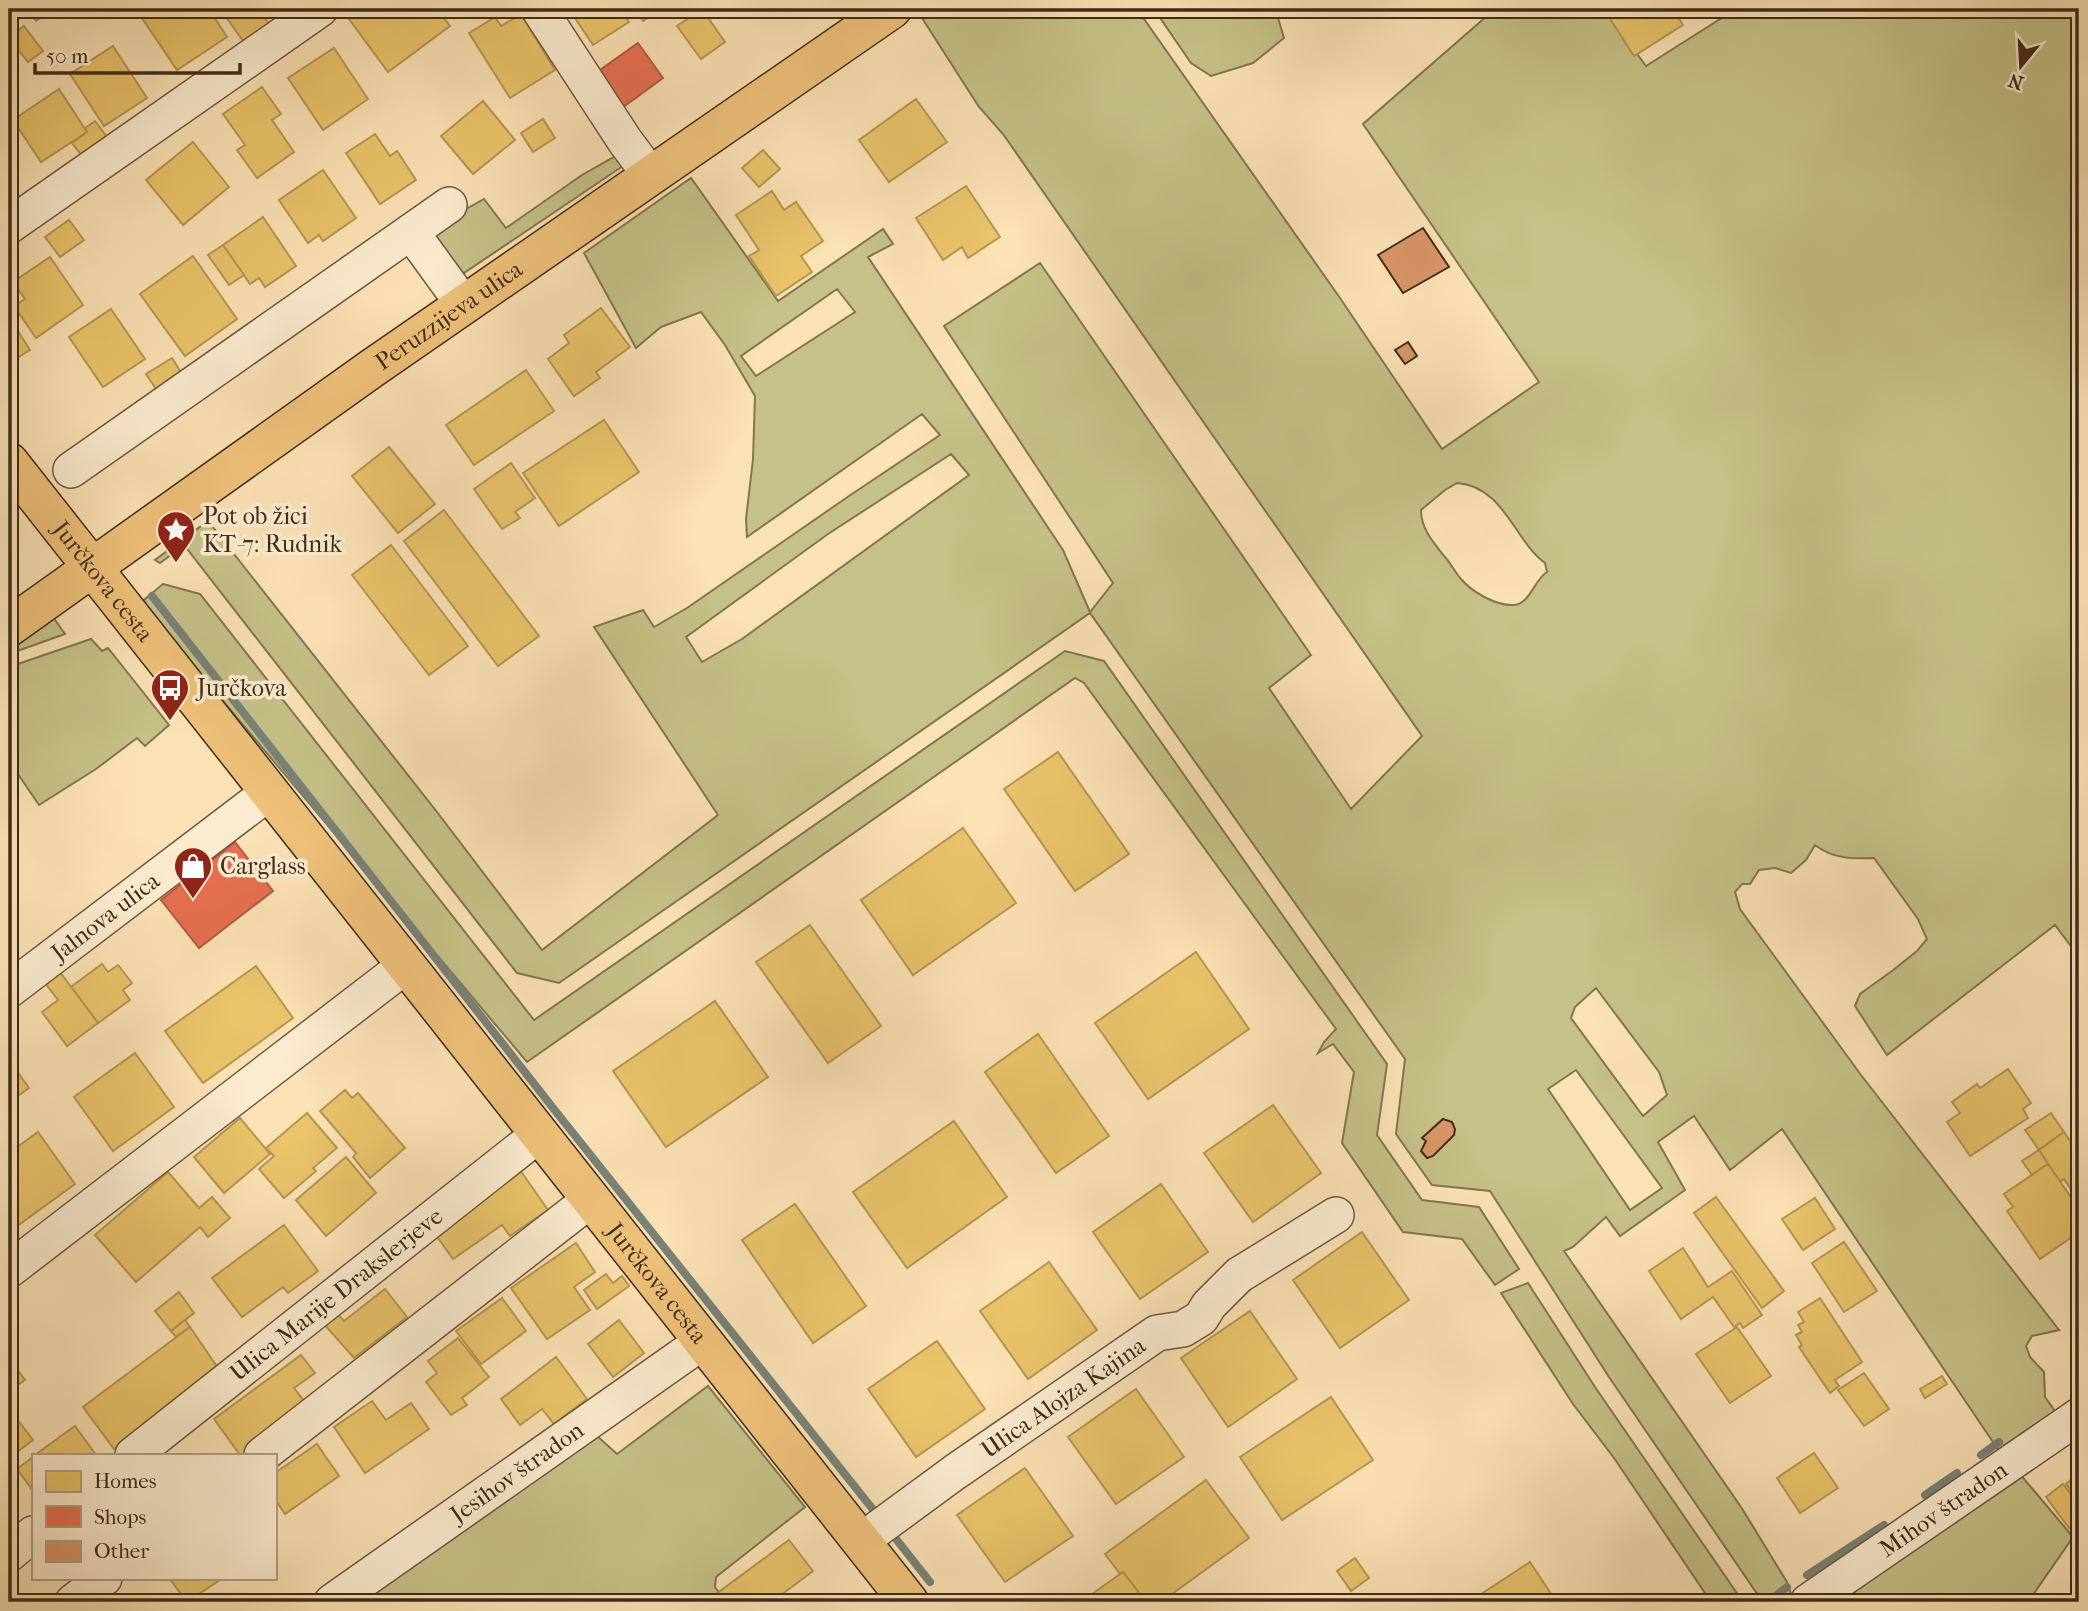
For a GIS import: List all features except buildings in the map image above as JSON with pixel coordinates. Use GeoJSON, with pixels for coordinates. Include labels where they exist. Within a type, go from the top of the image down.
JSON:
{"type":"FeatureCollection","features":[{"type":"Feature","properties":{"kind":"main road","name":"Peruzzijeva ulica"},"geometry":{"type":"LineString","coordinates":[[9,627],[371,369],[892,9]]}},
{"type":"Feature","properties":{"kind":"main road","name":"Jurčkova cesta"},"geometry":{"type":"LineString","coordinates":[[9,462],[702,1342],[878,1529],[909,1602]]}},
{"type":"Feature","properties":{"kind":"street"},"geometry":{"type":"LineString","coordinates":[[9,226],[320,9]]}},
{"type":"Feature","properties":{"kind":"street"},"geometry":{"type":"LineString","coordinates":[[538,9],[650,176]]}},
{"type":"Feature","properties":{"kind":"street"},"geometry":{"type":"LineString","coordinates":[[71,470],[449,205]]}},
{"type":"Feature","properties":{"kind":"street"},"geometry":{"type":"LineString","coordinates":[[411,232],[464,305]]}},
{"type":"Feature","properties":{"kind":"street","name":"Jalnova ulica"},"geometry":{"type":"LineString","coordinates":[[9,990],[268,793]]}},
{"type":"Feature","properties":{"kind":"street"},"geometry":{"type":"LineString","coordinates":[[9,1270],[405,966]]}},
{"type":"Feature","properties":{"kind":"street","name":"Ulica Marije Drakslerjeve"},"geometry":{"type":"LineString","coordinates":[[134,1454],[538,1135]]}},
{"type":"Feature","properties":{"kind":"street"},"geometry":{"type":"LineString","coordinates":[[263,1454],[590,1200]]}},
{"type":"Feature","properties":{"kind":"street","name":"Ulica Alojza Kajina"},"geometry":{"type":"LineString","coordinates":[[878,1529],[955,1472],[1157,1333],[1183,1329],[1201,1318],[1209,1305],[1239,1275],[1336,1215]]}},
{"type":"Feature","properties":{"kind":"street","name":"Jesihov štradon"},"geometry":{"type":"LineString","coordinates":[[332,1602],[702,1342]]}},
{"type":"Feature","properties":{"kind":"street","name":"Mihov štradon"},"geometry":{"type":"LineString","coordinates":[[1808,1602],[2079,1416]]}},
{"type":"Feature","properties":{"kind":"street"},"geometry":{"type":"LineString","coordinates":[[9,1554],[32,1535]]}},
{"type":"Feature","properties":{"kind":"street"},"geometry":{"type":"LineString","coordinates":[[73,1602],[101,1580]]}},
{"type":"Feature","properties":{"kind":"shaded area"},"geometry":{"type":"Polygon","coordinates":[[[935,9],[1137,9],[1340,298],[1442,449],[1539,382],[1363,124],[1495,9],[1604,9],[1646,66],[1736,9],[2079,9],[2079,957],[2055,925],[1887,1055],[1855,1006],[1860,994],[1917,951],[1927,939],[1918,919],[1874,858],[1843,857],[1815,845],[1806,860],[1791,873],[1775,868],[1759,870],[1750,884],[1742,884],[1735,892],[1740,909],[1861,1075],[2059,1330],[2032,1336],[2026,1346],[2030,1357],[2044,1372],[2045,1397],[2059,1417],[2001,1454],[1782,1129],[1730,1170],[1694,1116],[1658,1142],[1685,1190],[1620,1236],[1606,1217],[1573,1247],[1564,1251],[1741,1507],[1787,1582],[1791,1594],[1789,1602],[1764,1602],[1760,1598],[1609,1377],[1490,1191],[1432,1185],[1396,1134],[1405,1059],[1090,613],[559,983],[517,973],[184,545],[160,563],[155,560],[208,521],[542,950],[718,815],[594,627],[643,610],[654,627],[687,608],[940,435],[922,414],[747,537],[755,396],[725,345],[701,312],[661,327],[636,348],[584,253],[691,178],[778,301],[883,229],[893,244],[868,257],[1063,550],[1090,612],[1113,583],[944,326],[1040,263],[1311,655],[1269,688],[1351,809],[1422,736],[1003,134],[979,107],[922,18],[935,9]],[[837,289],[741,356],[756,376],[855,312],[837,289]],[[951,454],[828,534],[686,637],[702,662],[742,639],[969,475],[951,454]],[[1457,483],[1421,510],[1425,529],[1432,541],[1461,579],[1478,593],[1507,605],[1524,601],[1547,572],[1545,563],[1525,542],[1498,504],[1486,494],[1473,486],[1457,483]],[[1596,988],[1575,1007],[1571,1018],[1643,1116],[1667,1095],[1659,1072],[1596,988]],[[1576,1070],[1548,1089],[1630,1210],[1662,1188],[1576,1070]]]}},
{"type":"Feature","properties":{"kind":"shaded area"},"geometry":{"type":"Polygon","coordinates":[[[1154,9],[1272,9],[1278,18],[1284,38],[1253,63],[1211,76],[1191,63],[1154,9]]]}},
{"type":"Feature","properties":{"kind":"shaded area"},"geometry":{"type":"Polygon","coordinates":[[[621,153],[626,164],[458,277],[427,231],[484,199],[506,228],[582,175],[621,153]]]}},
{"type":"Feature","properties":{"kind":"shaded area"},"geometry":{"type":"Polygon","coordinates":[[[163,584],[200,594],[534,1020],[1065,651],[1104,661],[1387,1064],[1377,1135],[1422,1200],[1479,1207],[1519,1269],[1495,1285],[1462,1239],[1403,1232],[1342,1143],[1354,1072],[1333,1044],[1318,1053],[1336,1029],[1084,683],[1075,678],[527,1062],[159,625],[144,600],[163,584]]]}},
{"type":"Feature","properties":{"kind":"shaded area"},"geometry":{"type":"Polygon","coordinates":[[[53,617],[65,634],[9,654],[9,647],[53,617]]]}},
{"type":"Feature","properties":{"kind":"shaded area"},"geometry":{"type":"Polygon","coordinates":[[[91,639],[102,651],[108,648],[169,725],[145,746],[137,738],[96,769],[39,805],[9,761],[9,667],[91,639]]]}},
{"type":"Feature","properties":{"kind":"shaded area"},"geometry":{"type":"Polygon","coordinates":[[[1528,1283],[1595,1387],[1743,1602],[1711,1602],[1614,1458],[1573,1404],[1501,1293],[1528,1283]]]}},
{"type":"Feature","properties":{"kind":"shaded area"},"geometry":{"type":"Polygon","coordinates":[[[708,1386],[805,1507],[716,1577],[715,1587],[726,1602],[359,1602],[596,1435],[617,1454],[708,1386]]]}},
{"type":"Feature","properties":{"kind":"shaded area"},"geometry":{"type":"Polygon","coordinates":[[[2019,1473],[2073,1537],[2028,1602],[1838,1602],[2019,1473]]]}},
{"type":"Feature","properties":{"kind":"waterway"},"geometry":{"type":"LineString","coordinates":[[152,596],[553,1108],[879,1517]]}},
{"type":"Feature","properties":{"kind":"waterway"},"geometry":{"type":"LineString","coordinates":[[1981,1455],[1999,1442]]}},
{"type":"Feature","properties":{"kind":"waterway"},"geometry":{"type":"LineString","coordinates":[[1925,1495],[1957,1473]]}},
{"type":"Feature","properties":{"kind":"waterway"},"geometry":{"type":"LineString","coordinates":[[1807,1575],[1884,1525]]}},
{"type":"Feature","properties":{"kind":"waterway"},"geometry":{"type":"LineString","coordinates":[[889,1530],[930,1582]]}},
{"type":"Feature","properties":{"kind":"waterway"},"geometry":{"type":"LineString","coordinates":[[1772,1599],[1787,1587]]}},
{"type":"Feature","properties":{"kind":"place","name":"Pot ob žici KT-7: Rudnik"},"geometry":{"type":"Point","coordinates":[176,564]}},
{"type":"Feature","properties":{"kind":"place","name":"Jurčkova"},"geometry":{"type":"Point","coordinates":[170,722]}},
{"type":"Feature","properties":{"kind":"place","name":"Carglass"},"geometry":{"type":"Point","coordinates":[193,900]}}]}
